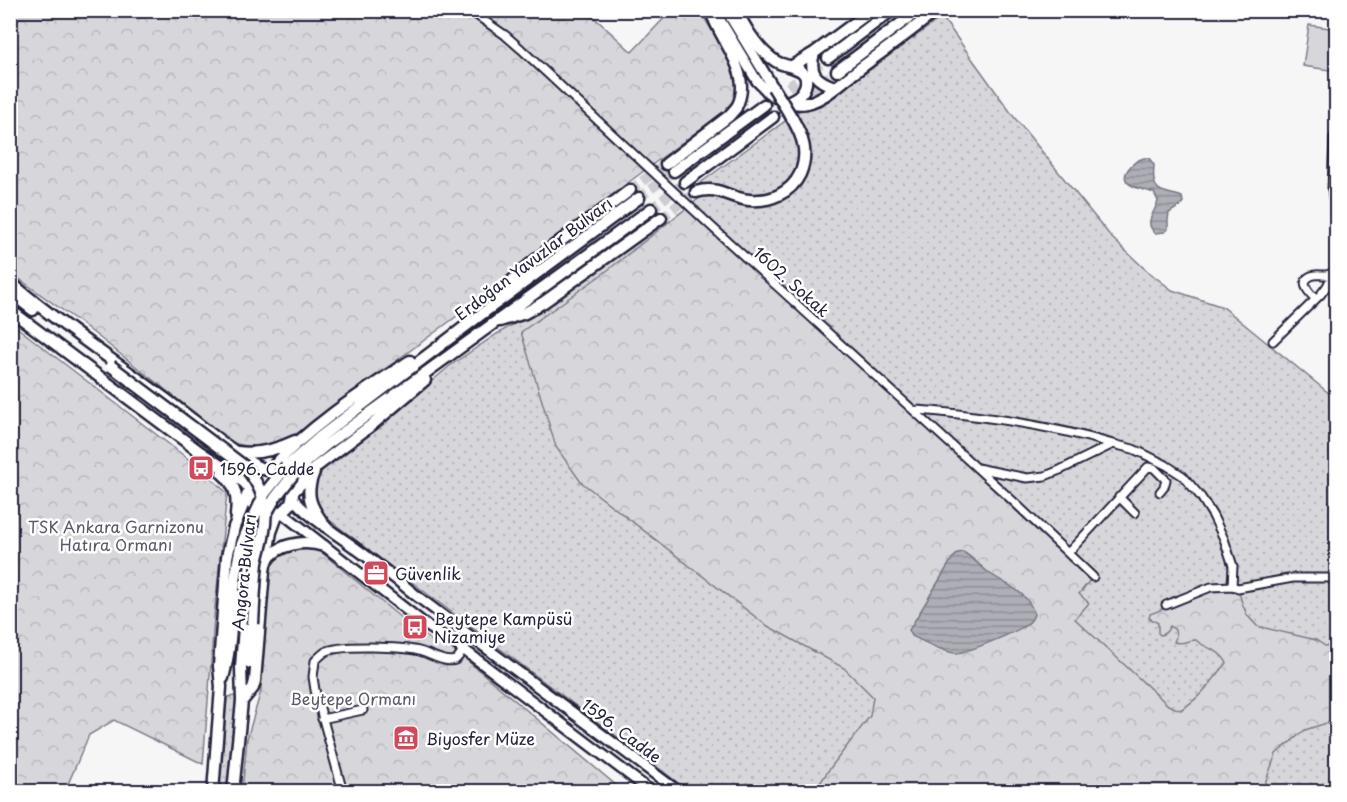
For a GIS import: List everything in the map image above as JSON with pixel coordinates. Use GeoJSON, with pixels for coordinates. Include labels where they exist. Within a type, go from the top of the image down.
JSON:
{"type":"FeatureCollection","features":[{"type":"Feature","properties":{"kind":"main road"},"geometry":{"type":"LineString","coordinates":[[710,10],[717,30],[741,75],[742,95],[729,116],[670,167],[764,105]]}},
{"type":"Feature","properties":{"kind":"main road"},"geometry":{"type":"LineString","coordinates":[[714,10],[757,81],[788,102],[797,104],[823,96],[937,10]]}},
{"type":"Feature","properties":{"kind":"main road"},"geometry":{"type":"LineString","coordinates":[[696,192],[712,189],[749,200],[763,200],[789,189],[798,178],[804,165],[805,153],[801,135],[792,118],[770,90],[726,10]]}},
{"type":"Feature","properties":{"kind":"main road"},"geometry":{"type":"LineString","coordinates":[[736,10],[763,51],[778,62],[802,71],[805,76],[806,82],[801,94],[788,102]]}},
{"type":"Feature","properties":{"kind":"main road"},"geometry":{"type":"LineString","coordinates":[[792,66],[814,53],[872,10]]}},
{"type":"Feature","properties":{"kind":"main road"},"geometry":{"type":"LineString","coordinates":[[828,58],[892,10]]}},
{"type":"Feature","properties":{"kind":"main road"},"geometry":{"type":"LineString","coordinates":[[837,71],[918,10]]}},
{"type":"Feature","properties":{"kind":"main road"},"geometry":{"type":"LineString","coordinates":[[814,53],[811,63],[813,72],[819,80],[835,87]]}},
{"type":"Feature","properties":{"kind":"main road"},"geometry":{"type":"LineString","coordinates":[[685,182],[773,117]]}},
{"type":"Feature","properties":{"kind":"main road","name":"Erdoğan Yavuzlar Bulvarı"},"geometry":{"type":"LineString","coordinates":[[290,471],[320,437],[634,194]]}},
{"type":"Feature","properties":{"kind":"main road","name":"Erdoğan Yavuzlar Bulvarı"},"geometry":{"type":"LineString","coordinates":[[290,471],[651,209]]}},
{"type":"Feature","properties":{"kind":"main road"},"geometry":{"type":"LineString","coordinates":[[492,324],[525,313],[544,302],[661,218]]}},
{"type":"Feature","properties":{"kind":"main road","name":"1596. Cadde"},"geometry":{"type":"LineString","coordinates":[[10,282],[235,452],[268,471],[280,472],[291,486],[297,504],[679,792]]}},
{"type":"Feature","properties":{"kind":"main road","name":"1596. Cadde"},"geometry":{"type":"LineString","coordinates":[[10,292],[244,466],[252,488],[251,503],[260,512],[272,514],[279,512],[426,625],[463,649],[652,792]]}},
{"type":"Feature","properties":{"kind":"main road","name":"1596. Cadde"},"geometry":{"type":"LineString","coordinates":[[10,310],[200,452],[252,488]]}},
{"type":"Feature","properties":{"kind":"main road","name":"Erdoğan Yavuzlar Bulvarı"},"geometry":{"type":"LineString","coordinates":[[252,488],[255,477],[268,471],[308,434],[341,409],[389,375],[445,342]]}},
{"type":"Feature","properties":{"kind":"main road","name":"Erdoğan Yavuzlar Bulvarı"},"geometry":{"type":"LineString","coordinates":[[292,494],[317,466],[392,409],[456,350]]}},
{"type":"Feature","properties":{"kind":"main road"},"geometry":{"type":"LineString","coordinates":[[183,439],[190,442],[199,440],[201,435],[196,422]]}},
{"type":"Feature","properties":{"kind":"main road"},"geometry":{"type":"LineString","coordinates":[[235,452],[270,451],[308,434]]}},
{"type":"Feature","properties":{"kind":"main road"},"geometry":{"type":"LineString","coordinates":[[200,452],[229,478],[233,485],[237,504],[236,523]]}},
{"type":"Feature","properties":{"kind":"main road"},"geometry":{"type":"LineString","coordinates":[[317,466],[309,487],[309,499],[325,526]]}},
{"type":"Feature","properties":{"kind":"main road"},"geometry":{"type":"LineString","coordinates":[[256,523],[275,498],[290,471]]}},
{"type":"Feature","properties":{"kind":"main road","name":"Angora Bulvarı"},"geometry":{"type":"LineString","coordinates":[[213,792],[227,556],[236,523],[252,488],[264,499],[266,517],[258,560],[249,683],[242,701]]}},
{"type":"Feature","properties":{"kind":"main road","name":"Angora Bulvarı"},"geometry":{"type":"LineString","coordinates":[[242,701],[253,688],[255,681],[264,571],[271,532],[279,512],[288,506],[292,494]]}},
{"type":"Feature","properties":{"kind":"main road"},"geometry":{"type":"LineString","coordinates":[[236,523],[250,514],[268,523],[271,532]]}},
{"type":"Feature","properties":{"kind":"main road","name":"Angora Bulvarı"},"geometry":{"type":"LineString","coordinates":[[221,687],[231,642],[242,547],[256,523]]}},
{"type":"Feature","properties":{"kind":"main road","name":"Angora Bulvarı"},"geometry":{"type":"LineString","coordinates":[[233,792],[242,701],[241,667],[247,586],[256,523]]}},
{"type":"Feature","properties":{"kind":"main road"},"geometry":{"type":"LineString","coordinates":[[266,563],[274,552],[288,546],[306,542],[324,546]]}},
{"type":"Feature","properties":{"kind":"main road"},"geometry":{"type":"LineString","coordinates":[[378,564],[373,563],[367,566],[365,572],[371,583],[384,583],[387,579],[387,571]]}},
{"type":"Feature","properties":{"kind":"street","name":"1602. Sokak"},"geometry":{"type":"LineString","coordinates":[[469,10],[521,49],[1093,577]]}},
{"type":"Feature","properties":{"kind":"street"},"geometry":{"type":"LineString","coordinates":[[1334,137],[1332,189],[1336,221]]}},
{"type":"Feature","properties":{"kind":"street"},"geometry":{"type":"LineString","coordinates":[[1316,299],[1307,291],[1305,285],[1307,279],[1312,275],[1325,276],[1336,269]]}},
{"type":"Feature","properties":{"kind":"street"},"geometry":{"type":"LineString","coordinates":[[1273,341],[1325,289],[1336,269]]}},
{"type":"Feature","properties":{"kind":"street"},"geometry":{"type":"LineString","coordinates":[[1316,275],[1323,279],[1325,289]]}},
{"type":"Feature","properties":{"kind":"street"},"geometry":{"type":"LineString","coordinates":[[914,410],[1030,424],[1133,449],[1166,465],[1183,476],[1213,516],[1233,566],[1232,586]]}},
{"type":"Feature","properties":{"kind":"street"},"geometry":{"type":"LineString","coordinates":[[977,468],[1027,478],[1045,476],[1113,444]]}},
{"type":"Feature","properties":{"kind":"street"},"geometry":{"type":"LineString","coordinates":[[1068,553],[1148,467],[1154,468],[1166,480],[1160,492]]}},
{"type":"Feature","properties":{"kind":"street"},"geometry":{"type":"LineString","coordinates":[[1119,498],[1136,513]]}},
{"type":"Feature","properties":{"kind":"street"},"geometry":{"type":"LineString","coordinates":[[1166,605],[1211,587],[1238,588],[1293,578],[1336,578]]}},
{"type":"Feature","properties":{"kind":"street"},"geometry":{"type":"LineString","coordinates":[[344,792],[322,719],[313,677],[315,661],[325,651],[341,647],[404,649],[453,661],[463,649]]}},
{"type":"Feature","properties":{"kind":"street"},"geometry":{"type":"LineString","coordinates":[[322,719],[363,710]]}},
{"type":"Feature","properties":{"kind":"street"},"geometry":{"type":"LineString","coordinates":[[135,792],[138,790],[141,792]]}},
{"type":"Feature","properties":{"kind":"green space"},"geometry":{"type":"Polygon","coordinates":[[[10,11],[587,11],[632,52],[671,11],[700,11],[733,70],[737,89],[726,110],[625,185],[491,291],[298,433],[268,445],[245,446],[235,443],[220,433],[86,327],[11,273],[10,11]]]}},
{"type":"Feature","properties":{"kind":"green space"},"geometry":{"type":"Polygon","coordinates":[[[901,11],[907,11],[832,66],[831,63],[901,11]]]}},
{"type":"Feature","properties":{"kind":"green space"},"geometry":{"type":"Polygon","coordinates":[[[942,17],[1014,117],[1112,238],[1145,269],[1172,290],[1223,307],[1336,399],[1336,791],[689,791],[318,510],[314,484],[324,467],[375,429],[451,365],[497,334],[563,296],[662,222],[667,223],[701,197],[692,189],[803,108],[820,106],[942,17]]]}},
{"type":"Feature","properties":{"kind":"green space"},"geometry":{"type":"Polygon","coordinates":[[[1309,25],[1336,29],[1336,71],[1303,66],[1309,25]]]}},
{"type":"Feature","properties":{"kind":"green space"},"geometry":{"type":"Polygon","coordinates":[[[688,207],[1090,580],[1079,594],[1089,603],[1075,619],[1168,705],[1180,710],[1187,706],[1227,663],[1220,654],[1196,640],[1174,642],[1175,630],[1170,626],[1165,633],[1160,635],[1158,623],[1149,618],[1150,614],[1212,590],[1238,588],[1247,615],[1257,626],[1316,640],[1325,646],[1331,646],[1336,641],[1336,720],[1305,730],[1276,754],[1262,791],[815,791],[870,716],[873,697],[844,668],[766,625],[581,482],[556,447],[521,332],[604,273],[688,207]]]}},
{"type":"Feature","properties":{"kind":"green space","name":"TSK Ankara Garnizonu Hatıra Ormanı"},"geometry":{"type":"Polygon","coordinates":[[[10,322],[187,458],[227,493],[214,617],[203,764],[114,720],[89,735],[65,791],[11,791],[10,322]]]}},
{"type":"Feature","properties":{"kind":"green space","name":"Beytepe Ormanı"},"geometry":{"type":"Polygon","coordinates":[[[315,547],[406,622],[435,643],[450,646],[623,791],[242,792],[247,739],[261,691],[262,635],[271,563],[277,555],[285,551],[315,547]]]}},
{"type":"Feature","properties":{"kind":"green space"},"geometry":{"type":"Polygon","coordinates":[[[236,696],[228,791],[218,792],[227,697],[236,696]]]}},
{"type":"Feature","properties":{"kind":"shaded area"},"geometry":{"type":"Polygon","coordinates":[[[1144,158],[1149,158],[1154,165],[1155,185],[1161,191],[1182,197],[1183,202],[1180,206],[1169,213],[1168,229],[1165,232],[1155,233],[1150,225],[1158,201],[1154,193],[1131,185],[1125,177],[1132,165],[1144,158]]]}},
{"type":"Feature","properties":{"kind":"shaded area"},"geometry":{"type":"Polygon","coordinates":[[[963,552],[1022,595],[1034,614],[1027,624],[1012,632],[980,646],[956,653],[922,641],[912,636],[909,630],[952,559],[958,553],[963,552]]]}},
{"type":"Feature","properties":{"kind":"tunnel"},"geometry":{"type":"LineString","coordinates":[[764,105],[828,58]]}},
{"type":"Feature","properties":{"kind":"tunnel"},"geometry":{"type":"LineString","coordinates":[[773,117],[837,71]]}},
{"type":"Feature","properties":{"kind":"tunnel"},"geometry":{"type":"LineString","coordinates":[[630,190],[666,164]]}},
{"type":"Feature","properties":{"kind":"tunnel"},"geometry":{"type":"LineString","coordinates":[[639,198],[674,171]]}},
{"type":"Feature","properties":{"kind":"tunnel"},"geometry":{"type":"LineString","coordinates":[[651,209],[685,182]]}},
{"type":"Feature","properties":{"kind":"tunnel"},"geometry":{"type":"LineString","coordinates":[[661,218],[696,192]]}},
{"type":"Feature","properties":{"kind":"place","name":"1596. Cadde"},"geometry":{"type":"Point","coordinates":[201,468]}},
{"type":"Feature","properties":{"kind":"place","name":"Güvenlik"},"geometry":{"type":"Point","coordinates":[376,573]}},
{"type":"Feature","properties":{"kind":"place","name":"Beytepe Kampüsü Nizamiye"},"geometry":{"type":"Point","coordinates":[415,627]}},
{"type":"Feature","properties":{"kind":"place","name":"Biyosfer Müze"},"geometry":{"type":"Point","coordinates":[406,738]}}]}
